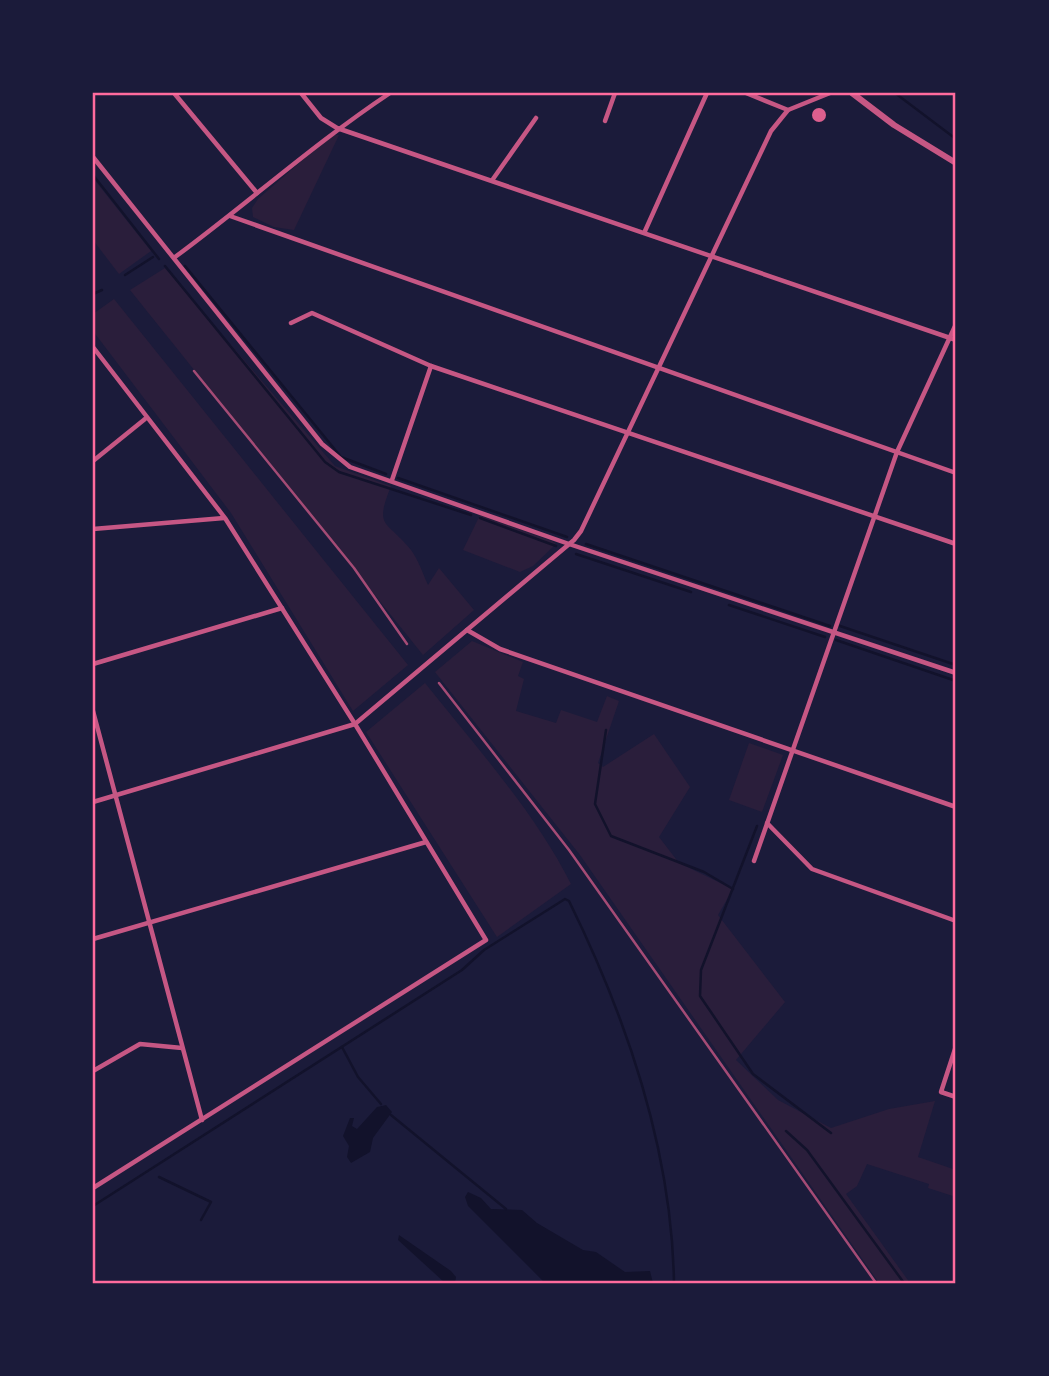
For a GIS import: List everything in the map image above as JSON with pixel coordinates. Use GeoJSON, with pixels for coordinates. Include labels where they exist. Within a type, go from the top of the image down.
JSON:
{"type":"FeatureCollection","features":[{"type":"Feature","properties":{"kind":"street"},"geometry":{"type":"LineString","coordinates":[[174,93],[257,193]]}},
{"type":"Feature","properties":{"kind":"street"},"geometry":{"type":"LineString","coordinates":[[301,93],[321,118],[337,128],[493,179],[956,340]]}},
{"type":"Feature","properties":{"kind":"street"},"geometry":{"type":"LineString","coordinates":[[174,257],[230,216],[337,128],[390,93]]}},
{"type":"Feature","properties":{"kind":"street"},"geometry":{"type":"LineString","coordinates":[[605,121],[615,93]]}},
{"type":"Feature","properties":{"kind":"street"},"geometry":{"type":"LineString","coordinates":[[645,232],[707,93]]}},
{"type":"Feature","properties":{"kind":"street"},"geometry":{"type":"LineString","coordinates":[[746,93],[788,110]]}},
{"type":"Feature","properties":{"kind":"street"},"geometry":{"type":"LineString","coordinates":[[93,802],[355,724],[569,544],[581,531],[771,131],[788,110],[830,93]]}},
{"type":"Feature","properties":{"kind":"street"},"geometry":{"type":"LineString","coordinates":[[852,93],[894,125],[956,163]]}},
{"type":"Feature","properties":{"kind":"street"},"geometry":{"type":"LineString","coordinates":[[493,179],[536,118]]}},
{"type":"Feature","properties":{"kind":"street"},"geometry":{"type":"LineString","coordinates":[[93,157],[322,444],[350,467],[569,544],[956,673]]}},
{"type":"Feature","properties":{"kind":"street"},"geometry":{"type":"LineString","coordinates":[[230,216],[956,473]]}},
{"type":"Feature","properties":{"kind":"street"},"geometry":{"type":"LineString","coordinates":[[291,323],[312,313],[431,366],[956,544]]}},
{"type":"Feature","properties":{"kind":"street"},"geometry":{"type":"LineString","coordinates":[[754,862],[897,452],[956,324]]}},
{"type":"Feature","properties":{"kind":"street"},"geometry":{"type":"LineString","coordinates":[[93,347],[145,419],[225,518],[355,724],[485,940],[93,1188]]}},
{"type":"Feature","properties":{"kind":"street"},"geometry":{"type":"LineString","coordinates":[[392,480],[431,366]]}},
{"type":"Feature","properties":{"kind":"street"},"geometry":{"type":"LineString","coordinates":[[93,461],[145,419]]}},
{"type":"Feature","properties":{"kind":"street"},"geometry":{"type":"LineString","coordinates":[[93,529],[225,518]]}},
{"type":"Feature","properties":{"kind":"street"},"geometry":{"type":"LineString","coordinates":[[93,664],[282,608]]}},
{"type":"Feature","properties":{"kind":"street"},"geometry":{"type":"LineString","coordinates":[[467,630],[500,649],[956,807]]}},
{"type":"Feature","properties":{"kind":"street"},"geometry":{"type":"LineString","coordinates":[[93,711],[202,1120]]}},
{"type":"Feature","properties":{"kind":"street"},"geometry":{"type":"LineString","coordinates":[[767,823],[812,869],[956,921]]}},
{"type":"Feature","properties":{"kind":"street"},"geometry":{"type":"LineString","coordinates":[[93,939],[426,842]]}},
{"type":"Feature","properties":{"kind":"street"},"geometry":{"type":"LineString","coordinates":[[93,1071],[140,1044],[182,1048]]}},
{"type":"Feature","properties":{"kind":"street"},"geometry":{"type":"LineString","coordinates":[[956,1046],[941,1092],[956,1097]]}},
{"type":"Feature","properties":{"kind":"shaded area"},"geometry":{"type":"Polygon","coordinates":[[[331,135],[339,135],[294,230],[274,227],[253,217],[252,208],[258,199],[331,135]]]}},
{"type":"Feature","properties":{"kind":"shaded area"},"geometry":{"type":"Polygon","coordinates":[[[93,178],[151,251],[119,274],[93,240],[93,178]]]}},
{"type":"Feature","properties":{"kind":"shaded area"},"geometry":{"type":"Polygon","coordinates":[[[165,268],[335,466],[391,486],[383,510],[385,522],[414,554],[428,585],[439,568],[474,610],[423,655],[130,290],[165,268]]]}},
{"type":"Feature","properties":{"kind":"shaded area"},"geometry":{"type":"Polygon","coordinates":[[[114,299],[408,665],[353,711],[231,513],[93,331],[93,314],[114,299]]]}},
{"type":"Feature","properties":{"kind":"shaded area"},"geometry":{"type":"Polygon","coordinates":[[[480,515],[556,544],[533,566],[520,572],[463,550],[480,515]]]}},
{"type":"Feature","properties":{"kind":"shaded area"},"geometry":{"type":"Polygon","coordinates":[[[472,641],[523,662],[518,676],[524,679],[516,711],[556,723],[561,710],[597,722],[607,696],[619,701],[598,763],[603,767],[654,734],[690,787],[659,837],[679,863],[733,889],[718,915],[785,1002],[736,1060],[778,1100],[831,1128],[889,1109],[935,1101],[918,1157],[956,1170],[956,1197],[928,1188],[929,1184],[867,1164],[857,1186],[846,1194],[910,1283],[879,1283],[580,855],[435,672],[472,641]]]}},
{"type":"Feature","properties":{"kind":"shaded area"},"geometry":{"type":"Polygon","coordinates":[[[425,683],[522,805],[571,884],[497,937],[366,732],[425,683]]]}},
{"type":"Feature","properties":{"kind":"shaded area"},"geometry":{"type":"Polygon","coordinates":[[[749,743],[783,755],[762,812],[729,800],[749,743]]]}},
{"type":"Feature","properties":{"kind":"shaded area"},"geometry":{"type":"Polygon","coordinates":[[[386,1105],[392,1112],[373,1138],[370,1152],[351,1163],[347,1157],[349,1146],[343,1136],[350,1118],[354,1118],[352,1126],[357,1129],[377,1107],[386,1105]]]}},
{"type":"Feature","properties":{"kind":"shaded area"},"geometry":{"type":"Polygon","coordinates":[[[468,1192],[481,1198],[491,1209],[522,1210],[537,1223],[583,1250],[596,1252],[625,1272],[650,1271],[653,1283],[545,1283],[468,1206],[465,1197],[468,1192]]]}},
{"type":"Feature","properties":{"kind":"shaded area"},"geometry":{"type":"Polygon","coordinates":[[[399,1235],[451,1271],[456,1277],[455,1283],[445,1283],[398,1240],[399,1235]]]}},
{"type":"Feature","properties":{"kind":"building"},"geometry":{"type":"Polygon","coordinates":[[[819,108],[824,110],[824,120],[819,122],[814,120],[812,115],[814,110],[819,108]]]}},
{"type":"Feature","properties":{"kind":"waterway"},"geometry":{"type":"LineString","coordinates":[[895,93],[956,139]]}},
{"type":"Feature","properties":{"kind":"waterway"},"geometry":{"type":"LineString","coordinates":[[93,175],[159,259]]}},
{"type":"Feature","properties":{"kind":"waterway"},"geometry":{"type":"LineString","coordinates":[[125,275],[153,257]]}},
{"type":"Feature","properties":{"kind":"waterway"},"geometry":{"type":"LineString","coordinates":[[165,266],[325,462],[339,472],[471,515]]}},
{"type":"Feature","properties":{"kind":"waterway"},"geometry":{"type":"LineString","coordinates":[[185,266],[341,457],[386,474]]}},
{"type":"Feature","properties":{"kind":"waterway"},"geometry":{"type":"LineString","coordinates":[[93,294],[102,290]]}},
{"type":"Feature","properties":{"kind":"waterway"},"geometry":{"type":"LineString","coordinates":[[398,478],[567,537]]}},
{"type":"Feature","properties":{"kind":"waterway"},"geometry":{"type":"LineString","coordinates":[[480,518],[556,546]]}},
{"type":"Feature","properties":{"kind":"waterway"},"geometry":{"type":"LineString","coordinates":[[586,544],[830,626]]}},
{"type":"Feature","properties":{"kind":"waterway"},"geometry":{"type":"LineString","coordinates":[[576,554],[691,592]]}},
{"type":"Feature","properties":{"kind":"waterway"},"geometry":{"type":"LineString","coordinates":[[729,605],[825,637]]}},
{"type":"Feature","properties":{"kind":"waterway"},"geometry":{"type":"LineString","coordinates":[[840,626],[956,665]]}},
{"type":"Feature","properties":{"kind":"waterway"},"geometry":{"type":"LineString","coordinates":[[836,640],[956,681]]}},
{"type":"Feature","properties":{"kind":"waterway"},"geometry":{"type":"LineString","coordinates":[[606,730],[595,804],[611,836],[704,872],[733,889]]}},
{"type":"Feature","properties":{"kind":"waterway"},"geometry":{"type":"LineString","coordinates":[[757,826],[701,970],[700,996],[753,1074],[831,1133]]}},
{"type":"Feature","properties":{"kind":"waterway"},"geometry":{"type":"LineString","coordinates":[[93,1206],[462,970],[484,950],[565,899],[569,901],[610,992],[642,1086],[665,1184],[674,1283]]}},
{"type":"Feature","properties":{"kind":"waterway"},"geometry":{"type":"LineString","coordinates":[[342,1047],[358,1077],[381,1104]]}},
{"type":"Feature","properties":{"kind":"waterway"},"geometry":{"type":"LineString","coordinates":[[391,1115],[506,1209]]}},
{"type":"Feature","properties":{"kind":"waterway"},"geometry":{"type":"LineString","coordinates":[[786,1131],[807,1150],[904,1283]]}},
{"type":"Feature","properties":{"kind":"waterway"},"geometry":{"type":"LineString","coordinates":[[159,1177],[211,1202],[201,1220]]}},
{"type":"Feature","properties":{"kind":"railway"},"geometry":{"type":"LineString","coordinates":[[194,371],[354,568],[407,644]]}},
{"type":"Feature","properties":{"kind":"railway"},"geometry":{"type":"LineString","coordinates":[[439,683],[569,850],[876,1283]]}}]}
